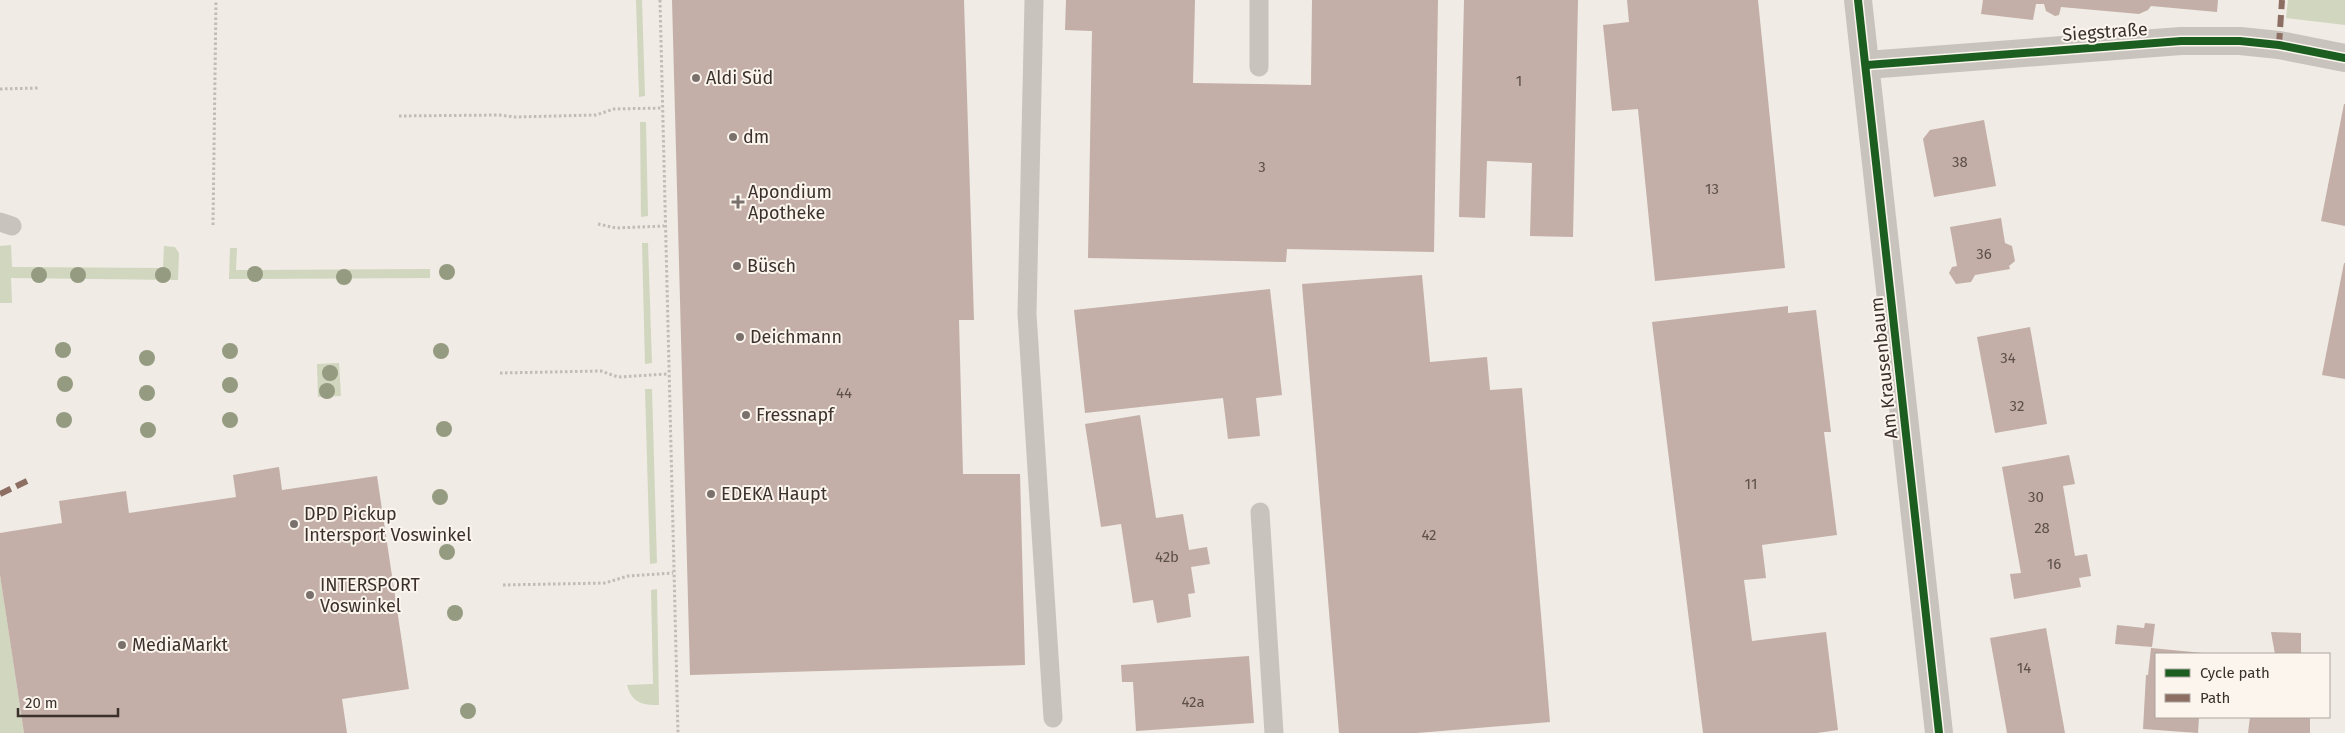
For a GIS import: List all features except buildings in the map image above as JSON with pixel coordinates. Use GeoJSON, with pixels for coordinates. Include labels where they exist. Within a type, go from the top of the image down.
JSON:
{"type":"FeatureCollection","features":[{"type":"Feature","properties":{"kind":"street","name":"Am Krausenbaum"},"geometry":{"type":"LineString","coordinates":[[1858,0],[1939,733]]}},
{"type":"Feature","properties":{"kind":"street","name":"Siegstraße"},"geometry":{"type":"LineString","coordinates":[[1866,65],[2181,41],[2240,41],[2269,44],[2345,58]]}},
{"type":"Feature","properties":{"kind":"lane"},"geometry":{"type":"LineString","coordinates":[[1034,0],[1027,314],[1053,718]]}},
{"type":"Feature","properties":{"kind":"lane"},"geometry":{"type":"LineString","coordinates":[[1259,0],[1259,67]]}},
{"type":"Feature","properties":{"kind":"lane"},"geometry":{"type":"LineString","coordinates":[[0,222],[12,226],[0,230]]}},
{"type":"Feature","properties":{"kind":"lane"},"geometry":{"type":"LineString","coordinates":[[1260,512],[1274,733]]}},
{"type":"Feature","properties":{"kind":"path"},"geometry":{"type":"LineString","coordinates":[[213,225],[216,0]]}},
{"type":"Feature","properties":{"kind":"path"},"geometry":{"type":"LineString","coordinates":[[660,0],[667,374],[678,733]]}},
{"type":"Feature","properties":{"kind":"path"},"geometry":{"type":"LineString","coordinates":[[0,89],[38,88]]}},
{"type":"Feature","properties":{"kind":"path"},"geometry":{"type":"LineString","coordinates":[[399,116],[596,115],[614,109],[662,108]]}},
{"type":"Feature","properties":{"kind":"path"},"geometry":{"type":"LineString","coordinates":[[598,224],[616,228],[664,226]]}},
{"type":"Feature","properties":{"kind":"path"},"geometry":{"type":"LineString","coordinates":[[500,373],[601,371],[618,377],[667,374]]}},
{"type":"Feature","properties":{"kind":"path"},"geometry":{"type":"LineString","coordinates":[[503,585],[605,583],[628,576],[673,573]]}},
{"type":"Feature","properties":{"kind":"green space"},"geometry":{"type":"Polygon","coordinates":[[[636,0],[642,0],[645,96],[639,97],[636,0]]]}},
{"type":"Feature","properties":{"kind":"green space"},"geometry":{"type":"Polygon","coordinates":[[[2288,0],[2345,0],[2345,25],[2286,18],[2288,0]]]}},
{"type":"Feature","properties":{"kind":"green space"},"geometry":{"type":"Polygon","coordinates":[[[640,122],[646,122],[648,216],[641,217],[640,122]]]}},
{"type":"Feature","properties":{"kind":"green space"},"geometry":{"type":"Polygon","coordinates":[[[642,243],[648,243],[652,363],[645,364],[642,243]]]}},
{"type":"Feature","properties":{"kind":"green space"},"geometry":{"type":"Polygon","coordinates":[[[11,245],[12,267],[163,268],[164,246],[175,247],[179,253],[178,280],[11,278],[12,303],[0,303],[0,246],[11,245]]]}},
{"type":"Feature","properties":{"kind":"green space"},"geometry":{"type":"Polygon","coordinates":[[[230,248],[237,248],[236,270],[430,269],[430,278],[229,279],[230,248]]]}},
{"type":"Feature","properties":{"kind":"green space"},"geometry":{"type":"Polygon","coordinates":[[[339,363],[341,396],[318,397],[317,364],[339,363]]]}},
{"type":"Feature","properties":{"kind":"green space"},"geometry":{"type":"Polygon","coordinates":[[[645,389],[652,389],[657,563],[650,564],[645,389]]]}},
{"type":"Feature","properties":{"kind":"green space"},"geometry":{"type":"Polygon","coordinates":[[[0,575],[24,733],[0,733],[0,575]]]}},
{"type":"Feature","properties":{"kind":"green space"},"geometry":{"type":"Polygon","coordinates":[[[657,589],[659,705],[638,702],[632,696],[627,685],[653,684],[651,590],[657,589]]]}},
{"type":"Feature","properties":{"kind":"marked path"},"geometry":{"type":"LineString","coordinates":[[2279,45],[2282,0]]}},
{"type":"Feature","properties":{"kind":"marked path"},"geometry":{"type":"LineString","coordinates":[[0,494],[29,480]]}},
{"type":"Feature","properties":{"kind":"cycle path"},"geometry":{"type":"LineString","coordinates":[[1858,0],[1939,733]]}},
{"type":"Feature","properties":{"kind":"cycle path"},"geometry":{"type":"LineString","coordinates":[[1867,65],[2181,41],[2240,41],[2279,45],[2345,58]]}},
{"type":"Feature","properties":{"kind":"place","name":"Aldi Süd"},"geometry":{"type":"Point","coordinates":[696,78]}},
{"type":"Feature","properties":{"kind":"place","name":"dm"},"geometry":{"type":"Point","coordinates":[733,137]}},
{"type":"Feature","properties":{"kind":"place","name":"Apondium Apotheke"},"geometry":{"type":"Point","coordinates":[738,202]}},
{"type":"Feature","properties":{"kind":"place","name":"Büsch"},"geometry":{"type":"Point","coordinates":[737,266]}},
{"type":"Feature","properties":{"kind":"place","name":"Deichmann"},"geometry":{"type":"Point","coordinates":[740,337]}},
{"type":"Feature","properties":{"kind":"place","name":"Fressnapf"},"geometry":{"type":"Point","coordinates":[746,415]}},
{"type":"Feature","properties":{"kind":"place","name":"EDEKA Haupt"},"geometry":{"type":"Point","coordinates":[711,494]}},
{"type":"Feature","properties":{"kind":"place","name":"DPD Pickup Intersport Voswinkel"},"geometry":{"type":"Point","coordinates":[294,524]}},
{"type":"Feature","properties":{"kind":"place","name":"INTERSPORT Voswinkel"},"geometry":{"type":"Point","coordinates":[310,595]}},
{"type":"Feature","properties":{"kind":"place","name":"MediaMarkt"},"geometry":{"type":"Point","coordinates":[122,645]}}]}
